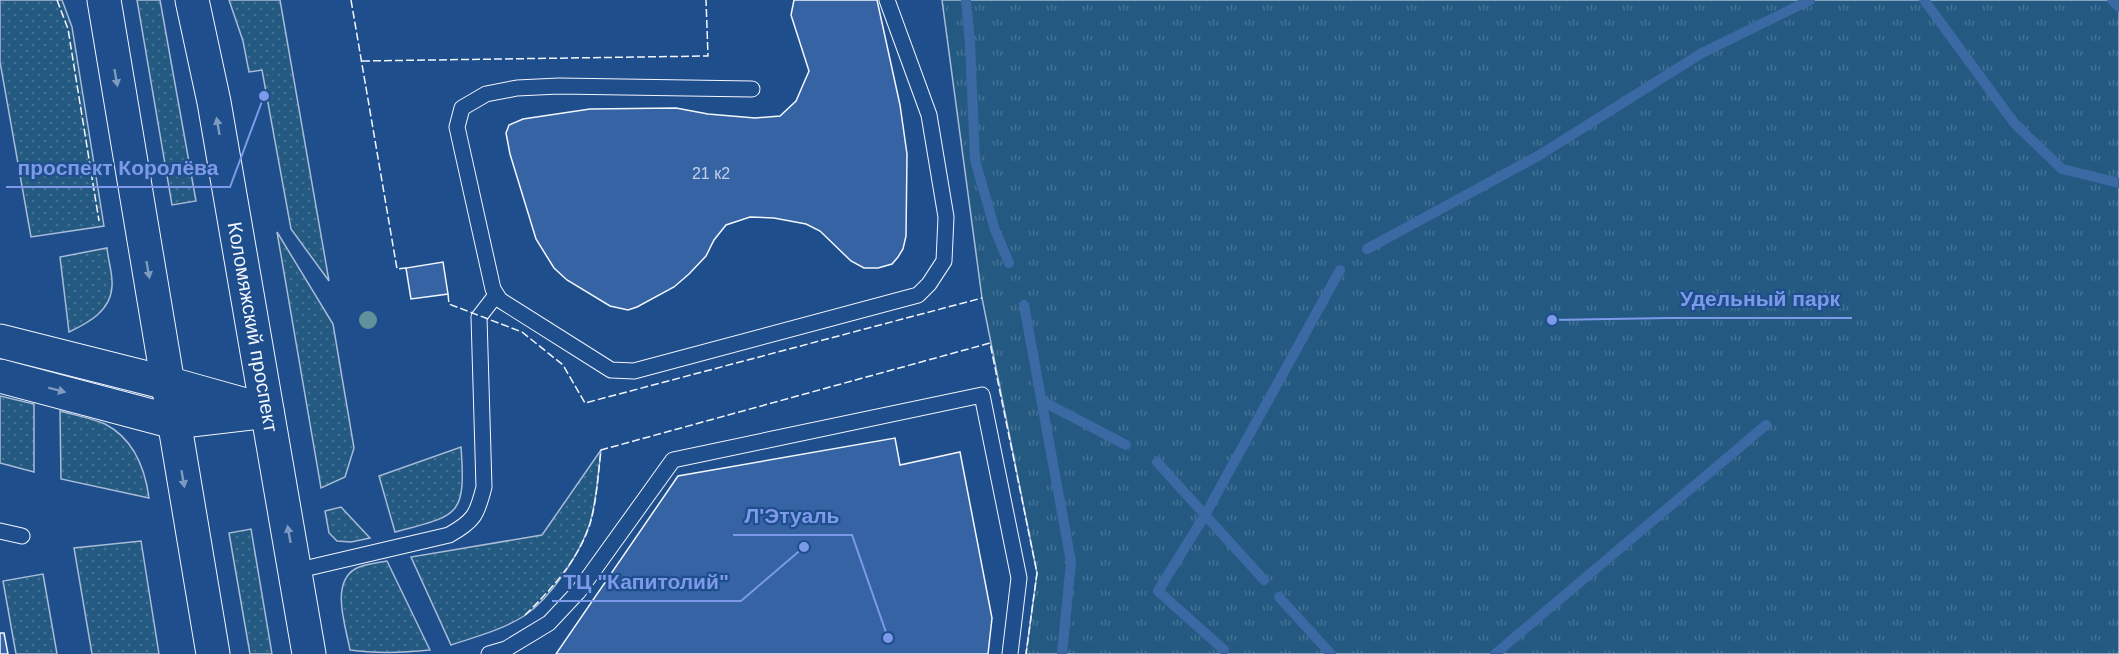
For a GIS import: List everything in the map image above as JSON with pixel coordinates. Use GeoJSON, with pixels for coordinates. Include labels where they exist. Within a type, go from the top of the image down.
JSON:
{"type":"FeatureCollection","features":[{"type":"Feature","properties":{"kind":"main road"},"geometry":{"type":"LineString","coordinates":[[104,0],[213,654]]}},
{"type":"Feature","properties":{"kind":"main road","name":"Коломяжский проспект"},"geometry":{"type":"LineString","coordinates":[[192,0],[214,102],[309,654]]}},
{"type":"Feature","properties":{"kind":"main road"},"geometry":{"type":"LineString","coordinates":[[0,341],[267,411]]}},
{"type":"Feature","properties":{"kind":"main road"},"geometry":{"type":"LineString","coordinates":[[0,376],[174,422],[267,411]]}},
{"type":"Feature","properties":{"kind":"lane"},"geometry":{"type":"LineString","coordinates":[[752,89],[559,86],[517,88],[486,94],[462,108],[457,127],[496,295],[500,300],[611,370],[634,371],[918,295],[929,284],[944,261],[946,217],[929,115],[887,0]]}},
{"type":"Feature","properties":{"kind":"lane"},"geometry":{"type":"LineString","coordinates":[[295,571],[449,535],[467,525],[478,509],[484,487],[479,317],[496,295]]}},
{"type":"Feature","properties":{"kind":"lane"},"geometry":{"type":"LineString","coordinates":[[489,654],[506,649],[549,623],[578,592],[673,460],[982,394],[1019,578],[1010,654]]}},
{"type":"Feature","properties":{"kind":"lane"},"geometry":{"type":"LineString","coordinates":[[0,531],[22,536]]}},
{"type":"Feature","properties":{"kind":"green space"},"geometry":{"type":"Polygon","coordinates":[[[0,0],[62,0],[72,27],[104,226],[31,237],[0,62],[0,0]]]}},
{"type":"Feature","properties":{"kind":"green space"},"geometry":{"type":"Polygon","coordinates":[[[137,0],[160,0],[196,201],[172,205],[137,0]]]}},
{"type":"Feature","properties":{"kind":"green space"},"geometry":{"type":"Polygon","coordinates":[[[229,0],[280,0],[329,281],[291,229],[262,70],[249,72],[243,41],[229,0]]]}},
{"type":"Feature","properties":{"kind":"green space"},"geometry":{"type":"Polygon","coordinates":[[[942,0],[2119,0],[2119,654],[1026,654],[1037,573],[982,298],[942,0]]]}},
{"type":"Feature","properties":{"kind":"green space"},"geometry":{"type":"Polygon","coordinates":[[[277,232],[333,324],[354,448],[345,477],[321,488],[277,232]]]}},
{"type":"Feature","properties":{"kind":"green space"},"geometry":{"type":"Polygon","coordinates":[[[107,248],[112,281],[108,302],[91,320],[69,332],[60,257],[107,248]]]}},
{"type":"Feature","properties":{"kind":"green space"},"geometry":{"type":"Polygon","coordinates":[[[0,396],[34,404],[34,472],[0,463],[0,396]]]}},
{"type":"Feature","properties":{"kind":"green space"},"geometry":{"type":"Polygon","coordinates":[[[60,411],[105,424],[124,438],[141,465],[149,498],[61,479],[60,411]]]}},
{"type":"Feature","properties":{"kind":"green space"},"geometry":{"type":"Polygon","coordinates":[[[461,447],[462,487],[454,509],[433,521],[395,532],[379,476],[461,447]]]}},
{"type":"Feature","properties":{"kind":"green space"},"geometry":{"type":"Polygon","coordinates":[[[601,450],[596,496],[590,523],[572,561],[554,587],[534,608],[516,621],[451,645],[411,557],[542,535],[601,450]]]}},
{"type":"Feature","properties":{"kind":"green space"},"geometry":{"type":"Polygon","coordinates":[[[341,507],[370,538],[351,542],[337,541],[329,533],[325,511],[341,507]]]}},
{"type":"Feature","properties":{"kind":"green space"},"geometry":{"type":"Polygon","coordinates":[[[251,529],[272,654],[250,654],[229,533],[251,529]]]}},
{"type":"Feature","properties":{"kind":"green space"},"geometry":{"type":"Polygon","coordinates":[[[141,541],[159,654],[92,654],[74,548],[141,541]]]}},
{"type":"Feature","properties":{"kind":"green space"},"geometry":{"type":"Polygon","coordinates":[[[387,561],[430,650],[390,653],[350,650],[343,618],[341,595],[343,585],[347,576],[355,569],[387,561]]]}},
{"type":"Feature","properties":{"kind":"green space"},"geometry":{"type":"Polygon","coordinates":[[[43,574],[57,654],[16,654],[3,581],[43,574]]]}},
{"type":"Feature","properties":{"kind":"building"},"geometry":{"type":"Polygon","coordinates":[[[794,0],[877,0],[900,105],[907,154],[906,236],[903,249],[898,257],[892,264],[878,268],[864,268],[851,261],[820,231],[806,224],[774,218],[750,217],[726,225],[714,240],[706,256],[689,274],[674,287],[637,307],[628,310],[610,306],[567,280],[554,268],[536,239],[510,154],[506,133],[509,125],[523,119],[590,109],[676,108],[708,114],[755,118],[780,116],[796,101],[809,71],[791,15],[794,0]]]}},
{"type":"Feature","properties":{"kind":"building"},"geometry":{"type":"Polygon","coordinates":[[[443,262],[448,294],[411,299],[406,268],[443,262]]]}},
{"type":"Feature","properties":{"kind":"building"},"geometry":{"type":"Polygon","coordinates":[[[895,438],[900,465],[960,452],[992,618],[988,654],[556,654],[678,476],[895,438]]]}},
{"type":"Feature","properties":{"kind":"building"},"geometry":{"type":"Polygon","coordinates":[[[0,633],[4,633],[8,654],[0,654],[0,633]]]}},
{"type":"Feature","properties":{"kind":"waterway"},"geometry":{"type":"LineString","coordinates":[[966,0],[975,160],[995,230],[1009,263]]}},
{"type":"Feature","properties":{"kind":"waterway"},"geometry":{"type":"LineString","coordinates":[[1367,249],[1538,156],[1702,53],[1810,0]]}},
{"type":"Feature","properties":{"kind":"waterway"},"geometry":{"type":"LineString","coordinates":[[1924,0],[2015,124],[2062,169],[2119,183]]}},
{"type":"Feature","properties":{"kind":"waterway"},"geometry":{"type":"LineString","coordinates":[[2112,0],[2119,7]]}},
{"type":"Feature","properties":{"kind":"waterway"},"geometry":{"type":"LineString","coordinates":[[1224,650],[1158,591],[1205,515],[1340,270]]}},
{"type":"Feature","properties":{"kind":"waterway"},"geometry":{"type":"LineString","coordinates":[[1024,305],[1071,562],[1062,654]]}},
{"type":"Feature","properties":{"kind":"waterway"},"geometry":{"type":"LineString","coordinates":[[1042,401],[1126,445]]}},
{"type":"Feature","properties":{"kind":"waterway"},"geometry":{"type":"LineString","coordinates":[[1495,654],[1766,425]]}},
{"type":"Feature","properties":{"kind":"waterway"},"geometry":{"type":"LineString","coordinates":[[1157,462],[1264,580]]}},
{"type":"Feature","properties":{"kind":"waterway"},"geometry":{"type":"LineString","coordinates":[[1279,597],[1331,654]]}},
{"type":"Feature","properties":{"kind":"fence"},"geometry":{"type":"LineString","coordinates":[[57,0],[68,29],[99,221]]}},
{"type":"Feature","properties":{"kind":"fence"},"geometry":{"type":"LineString","coordinates":[[351,0],[397,269],[406,268]]}},
{"type":"Feature","properties":{"kind":"fence"},"geometry":{"type":"LineString","coordinates":[[362,61],[708,56],[706,0]]}},
{"type":"Feature","properties":{"kind":"fence"},"geometry":{"type":"LineString","coordinates":[[448,294],[449,304],[522,332],[563,365],[585,403],[982,298]]}},
{"type":"Feature","properties":{"kind":"fence"},"geometry":{"type":"LineString","coordinates":[[525,615],[563,573],[585,537],[594,506],[601,450],[990,343],[1037,573],[1026,654]]}},
{"type":"Feature","properties":{"kind":"place","name":"проспект Королёва"},"geometry":{"type":"Point","coordinates":[264,96]}},
{"type":"Feature","properties":{"kind":"place","name":"Удельный парк"},"geometry":{"type":"Point","coordinates":[1552,320]}},
{"type":"Feature","properties":{"kind":"place","name":"ТЦ \"Капитолий\""},"geometry":{"type":"Point","coordinates":[804,547]}},
{"type":"Feature","properties":{"kind":"place","name":"Л'Этуаль"},"geometry":{"type":"Point","coordinates":[888,638]}}]}
